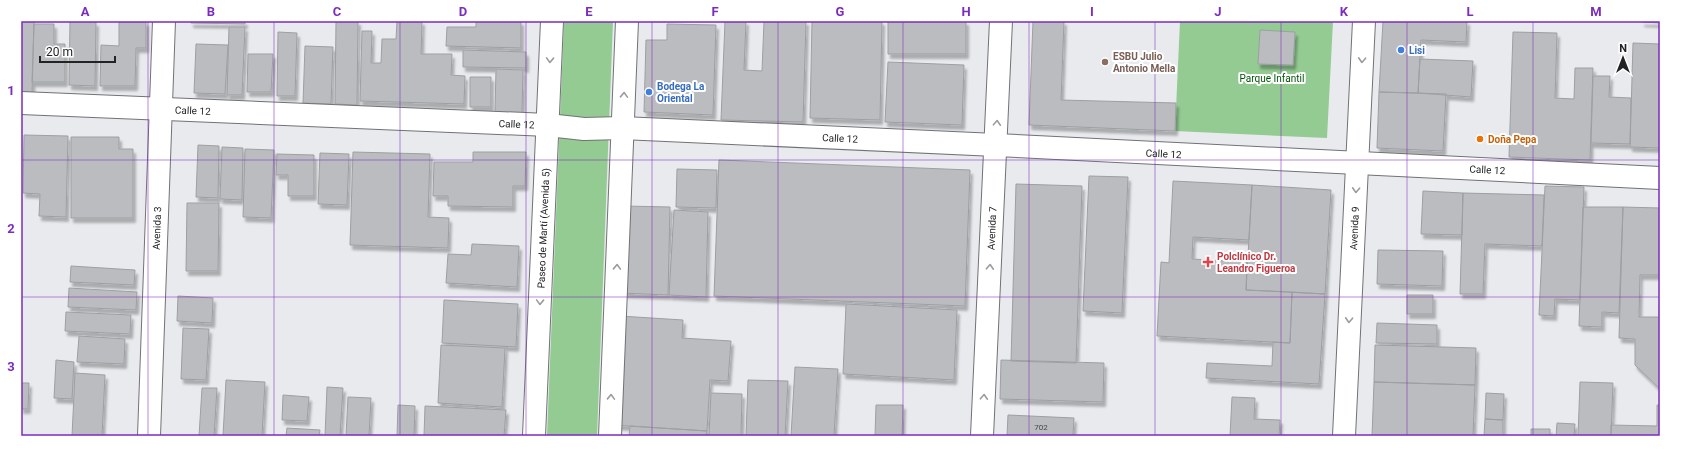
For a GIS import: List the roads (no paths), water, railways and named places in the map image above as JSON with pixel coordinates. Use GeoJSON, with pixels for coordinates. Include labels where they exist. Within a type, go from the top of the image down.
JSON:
{"type":"FeatureCollection","features":[{"type":"Feature","properties":{"kind":"street","name":"Avenida 3"},"geometry":{"type":"LineString","coordinates":[[149,436],[164,21]]}},
{"type":"Feature","properties":{"kind":"street","name":"Paseo de Martí (Avenida 5)"},"geometry":{"type":"LineString","coordinates":[[534,436],[552,21]]}},
{"type":"Feature","properties":{"kind":"street"},"geometry":{"type":"LineString","coordinates":[[610,436],[626,21]]}},
{"type":"Feature","properties":{"kind":"street","name":"Avenida 7"},"geometry":{"type":"LineString","coordinates":[[982,436],[1001,21]]}},
{"type":"Feature","properties":{"kind":"street","name":"Avenida 9"},"geometry":{"type":"LineString","coordinates":[[1344,436],[1364,21]]}},
{"type":"Feature","properties":{"kind":"street","name":"Calle 12"},"geometry":{"type":"LineString","coordinates":[[21,103],[548,125],[584,129],[622,128],[996,144],[1660,178]]}},
{"type":"Feature","properties":{"kind":"place","name":"Lisi"},"geometry":{"type":"Point","coordinates":[1401,50]}},
{"type":"Feature","properties":{"kind":"place","name":"ESBU Julio Antonio Mella"},"geometry":{"type":"Point","coordinates":[1105,62]}},
{"type":"Feature","properties":{"kind":"place","name":"Bodega La Oriental"},"geometry":{"type":"Point","coordinates":[649,92]}},
{"type":"Feature","properties":{"kind":"place","name":"Doña Pepa"},"geometry":{"type":"Point","coordinates":[1480,139]}},
{"type":"Feature","properties":{"kind":"place","name":"Polclínico Dr. Leandro Figueroa"},"geometry":{"type":"Point","coordinates":[1208,262]}},
{"type":"Feature","properties":{"kind":"park label","name":"Parque Infantil"},"geometry":{"type":"Point","coordinates":[1272,78]}}]}
